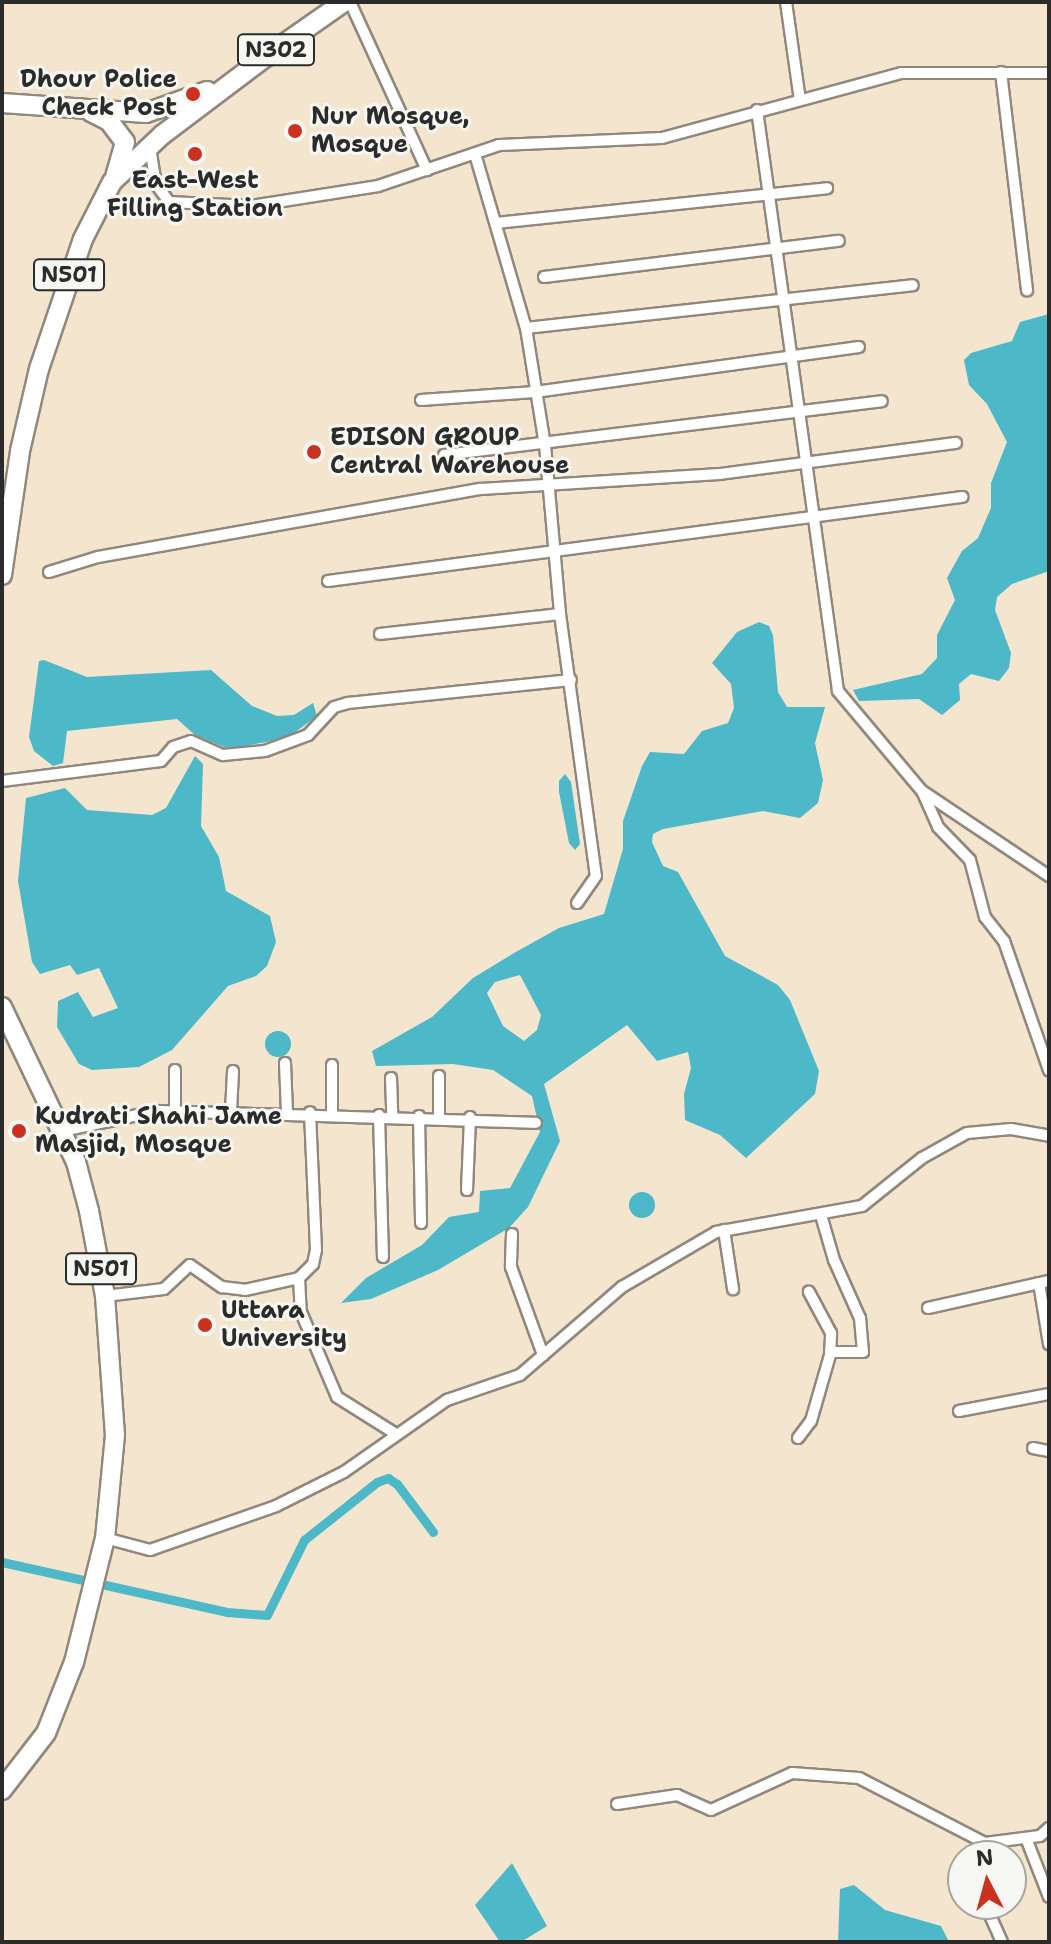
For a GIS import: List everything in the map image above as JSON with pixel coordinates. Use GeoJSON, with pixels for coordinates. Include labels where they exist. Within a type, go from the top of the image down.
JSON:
{"type":"FeatureCollection","features":[{"type":"Feature","properties":{"kind":"highway","name":"N302"},"geometry":{"type":"LineString","coordinates":[[2,103],[146,113],[205,93],[271,53],[344,2]]}},
{"type":"Feature","properties":{"kind":"highway","name":"N501"},"geometry":{"type":"LineString","coordinates":[[2,575],[20,451],[39,369],[83,239],[112,182],[150,145],[271,53]]}},
{"type":"Feature","properties":{"kind":"highway"},"geometry":{"type":"LineString","coordinates":[[83,108],[109,121],[125,142],[112,182]]}},
{"type":"Feature","properties":{"kind":"highway","name":"N501"},"geometry":{"type":"LineString","coordinates":[[2,1007],[62,1131],[89,1211],[105,1296],[115,1435],[103,1543],[90,1600],[51,1722],[2,1790]]}},
{"type":"Feature","properties":{"kind":"street"},"geometry":{"type":"LineString","coordinates":[[350,2],[427,170]]}},
{"type":"Feature","properties":{"kind":"street"},"geometry":{"type":"LineString","coordinates":[[787,2],[800,100]]}},
{"type":"Feature","properties":{"kind":"street"},"geometry":{"type":"LineString","coordinates":[[1001,72],[1027,290]]}},
{"type":"Feature","properties":{"kind":"street"},"geometry":{"type":"LineString","coordinates":[[150,145],[152,169],[164,198],[185,205],[251,206],[336,195],[427,170],[499,145],[662,138],[901,73],[1049,73]]}},
{"type":"Feature","properties":{"kind":"street"},"geometry":{"type":"LineString","coordinates":[[757,110],[780,249],[838,691],[922,791],[938,827],[970,860],[985,917],[1004,941],[1049,1070]]}},
{"type":"Feature","properties":{"kind":"street"},"geometry":{"type":"LineString","coordinates":[[475,154],[526,328],[545,445],[560,614],[596,876],[577,903]]}},
{"type":"Feature","properties":{"kind":"street"},"geometry":{"type":"LineString","coordinates":[[496,223],[827,188]]}},
{"type":"Feature","properties":{"kind":"street"},"geometry":{"type":"LineString","coordinates":[[544,277],[839,241]]}},
{"type":"Feature","properties":{"kind":"street"},"geometry":{"type":"LineString","coordinates":[[526,328],[913,285]]}},
{"type":"Feature","properties":{"kind":"street"},"geometry":{"type":"LineString","coordinates":[[421,400],[535,392],[859,347]]}},
{"type":"Feature","properties":{"kind":"street"},"geometry":{"type":"LineString","coordinates":[[444,455],[802,414],[882,401]]}},
{"type":"Feature","properties":{"kind":"street"},"geometry":{"type":"LineString","coordinates":[[49,572],[229,533],[481,489],[547,483],[657,480],[956,443]]}},
{"type":"Feature","properties":{"kind":"street"},"geometry":{"type":"LineString","coordinates":[[328,581],[962,497]]}},
{"type":"Feature","properties":{"kind":"street"},"geometry":{"type":"LineString","coordinates":[[380,634],[560,614]]}},
{"type":"Feature","properties":{"kind":"street"},"geometry":{"type":"LineString","coordinates":[[2,781],[161,761],[173,747],[191,741],[223,755],[265,751],[302,739],[334,707],[348,703],[571,680]]}},
{"type":"Feature","properties":{"kind":"street"},"geometry":{"type":"LineString","coordinates":[[922,791],[1049,876]]}},
{"type":"Feature","properties":{"kind":"street"},"geometry":{"type":"LineString","coordinates":[[285,1063],[287,1112]]}},
{"type":"Feature","properties":{"kind":"street"},"geometry":{"type":"LineString","coordinates":[[332,1065],[332,1113]]}},
{"type":"Feature","properties":{"kind":"street"},"geometry":{"type":"LineString","coordinates":[[175,1070],[175,1110]]}},
{"type":"Feature","properties":{"kind":"street"},"geometry":{"type":"LineString","coordinates":[[231,1111],[233,1071]]}},
{"type":"Feature","properties":{"kind":"street"},"geometry":{"type":"LineString","coordinates":[[439,1076],[439,1116]]}},
{"type":"Feature","properties":{"kind":"street"},"geometry":{"type":"LineString","coordinates":[[391,1078],[392,1116]]}},
{"type":"Feature","properties":{"kind":"street"},"geometry":{"type":"LineString","coordinates":[[62,1131],[106,1119],[175,1110],[470,1117],[536,1123]]}},
{"type":"Feature","properties":{"kind":"street"},"geometry":{"type":"LineString","coordinates":[[105,1296],[164,1289],[190,1265],[222,1287],[245,1290],[299,1278],[313,1264],[316,1250],[310,1112]]}},
{"type":"Feature","properties":{"kind":"street"},"geometry":{"type":"LineString","coordinates":[[379,1115],[383,1257]]}},
{"type":"Feature","properties":{"kind":"street"},"geometry":{"type":"LineString","coordinates":[[419,1116],[421,1223]]}},
{"type":"Feature","properties":{"kind":"street"},"geometry":{"type":"LineString","coordinates":[[467,1190],[470,1117]]}},
{"type":"Feature","properties":{"kind":"street"},"geometry":{"type":"LineString","coordinates":[[103,1543],[150,1550],[235,1522],[344,1472],[396,1434],[464,1391],[520,1375],[645,1271],[724,1230],[862,1206],[922,1158],[967,1133],[1011,1129],[1049,1136]]}},
{"type":"Feature","properties":{"kind":"street"},"geometry":{"type":"LineString","coordinates":[[821,1215],[834,1260],[860,1318],[863,1352],[830,1352]]}},
{"type":"Feature","properties":{"kind":"street"},"geometry":{"type":"LineString","coordinates":[[724,1230],[733,1289]]}},
{"type":"Feature","properties":{"kind":"street"},"geometry":{"type":"LineString","coordinates":[[512,1234],[511,1267],[543,1355]]}},
{"type":"Feature","properties":{"kind":"street"},"geometry":{"type":"LineString","coordinates":[[299,1278],[301,1312],[337,1397],[396,1434]]}},
{"type":"Feature","properties":{"kind":"street"},"geometry":{"type":"LineString","coordinates":[[928,1308],[1044,1282],[1049,1344]]}},
{"type":"Feature","properties":{"kind":"street"},"geometry":{"type":"LineString","coordinates":[[798,1438],[811,1421],[830,1352],[831,1333],[809,1292]]}},
{"type":"Feature","properties":{"kind":"street"},"geometry":{"type":"LineString","coordinates":[[959,1411],[1049,1394]]}},
{"type":"Feature","properties":{"kind":"street"},"geometry":{"type":"LineString","coordinates":[[1033,1448],[1049,1451]]}},
{"type":"Feature","properties":{"kind":"street"},"geometry":{"type":"LineString","coordinates":[[617,1804],[677,1795],[711,1810],[792,1773],[859,1778],[925,1816],[981,1840]]}},
{"type":"Feature","properties":{"kind":"street"},"geometry":{"type":"LineString","coordinates":[[1011,1840],[1026,1838],[1049,1828]]}},
{"type":"Feature","properties":{"kind":"street"},"geometry":{"type":"LineString","coordinates":[[1026,1838],[1049,1897]]}},
{"type":"Feature","properties":{"kind":"street"},"geometry":{"type":"LineString","coordinates":[[992,1920],[1002,1942]]}},
{"type":"Feature","properties":{"kind":"water"},"geometry":{"type":"Polygon","coordinates":[[[1049,314],[1049,571],[1012,584],[997,597],[995,610],[1011,653],[1009,668],[999,681],[971,674],[959,684],[960,700],[942,715],[919,699],[859,701],[853,690],[922,674],[937,658],[937,635],[955,600],[947,578],[962,551],[978,538],[991,508],[991,483],[1007,442],[987,404],[969,385],[964,360],[971,353],[1012,341],[1020,322],[1049,314]]]}},
{"type":"Feature","properties":{"kind":"water"},"geometry":{"type":"Polygon","coordinates":[[[759,622],[769,626],[773,635],[778,692],[787,707],[825,707],[815,743],[823,780],[818,803],[800,818],[763,811],[663,829],[653,834],[652,842],[663,866],[678,872],[725,956],[778,985],[790,1000],[819,1071],[815,1094],[746,1158],[720,1135],[685,1120],[684,1094],[691,1068],[688,1052],[657,1061],[627,1025],[544,1084],[560,1141],[528,1207],[509,1228],[438,1270],[371,1299],[341,1303],[366,1278],[422,1245],[449,1217],[479,1212],[480,1191],[510,1188],[540,1132],[532,1096],[493,1070],[453,1064],[376,1066],[372,1051],[432,1017],[473,978],[514,953],[559,928],[604,914],[623,849],[623,821],[650,752],[684,754],[702,731],[728,723],[734,708],[731,684],[712,663],[737,632],[759,622]],[[520,975],[495,982],[487,993],[503,1026],[524,1041],[537,1030],[541,1015],[520,975]]]}},
{"type":"Feature","properties":{"kind":"water"},"geometry":{"type":"Polygon","coordinates":[[[44,660],[87,677],[211,670],[252,706],[277,716],[294,715],[313,703],[317,716],[287,738],[229,749],[195,735],[177,719],[67,731],[63,763],[53,766],[34,751],[29,737],[39,661],[44,660]]]}},
{"type":"Feature","properties":{"kind":"water"},"geometry":{"type":"Polygon","coordinates":[[[195,756],[203,764],[201,826],[219,857],[226,891],[270,916],[276,942],[267,966],[256,976],[228,986],[172,1050],[139,1067],[92,1070],[79,1064],[57,1027],[58,1001],[78,992],[93,1017],[118,1008],[99,968],[77,975],[70,965],[40,974],[32,962],[18,881],[26,798],[65,788],[87,810],[152,815],[166,808],[195,756]]]}},
{"type":"Feature","properties":{"kind":"water"},"geometry":{"type":"Polygon","coordinates":[[[565,774],[571,782],[580,844],[575,850],[569,843],[559,792],[559,781],[565,774]]]}},
{"type":"Feature","properties":{"kind":"water"},"geometry":{"type":"Polygon","coordinates":[[[278,1031],[287,1035],[291,1044],[287,1053],[278,1057],[269,1053],[265,1044],[269,1035],[278,1031]]]}},
{"type":"Feature","properties":{"kind":"water"},"geometry":{"type":"Polygon","coordinates":[[[642,1192],[651,1196],[655,1205],[651,1214],[642,1218],[633,1214],[629,1205],[633,1196],[642,1192]]]}},
{"type":"Feature","properties":{"kind":"water"},"geometry":{"type":"Polygon","coordinates":[[[512,1863],[547,1926],[521,1942],[500,1942],[475,1905],[512,1863]]]}},
{"type":"Feature","properties":{"kind":"water"},"geometry":{"type":"Polygon","coordinates":[[[854,1885],[885,1910],[941,1926],[949,1942],[838,1942],[840,1889],[854,1885]]]}},
{"type":"Feature","properties":{"kind":"waterway"},"geometry":{"type":"LineString","coordinates":[[2,1562],[227,1612],[267,1615],[304,1540],[377,1482],[388,1478],[397,1484],[433,1532]]}},
{"type":"Feature","properties":{"kind":"place","name":"Dhour Police Check Post"},"geometry":{"type":"Point","coordinates":[193,94]}},
{"type":"Feature","properties":{"kind":"place","name":"Nur Mosque, Mosque"},"geometry":{"type":"Point","coordinates":[295,131]}},
{"type":"Feature","properties":{"kind":"place","name":"East-West Filling Station"},"geometry":{"type":"Point","coordinates":[195,154]}},
{"type":"Feature","properties":{"kind":"place","name":"EDISON GROUP Central Warehouse"},"geometry":{"type":"Point","coordinates":[314,452]}},
{"type":"Feature","properties":{"kind":"place","name":"Kudrati Shahi Jame Masjid, Mosque"},"geometry":{"type":"Point","coordinates":[19,1131]}},
{"type":"Feature","properties":{"kind":"place","name":"Uttara University"},"geometry":{"type":"Point","coordinates":[205,1325]}}]}
